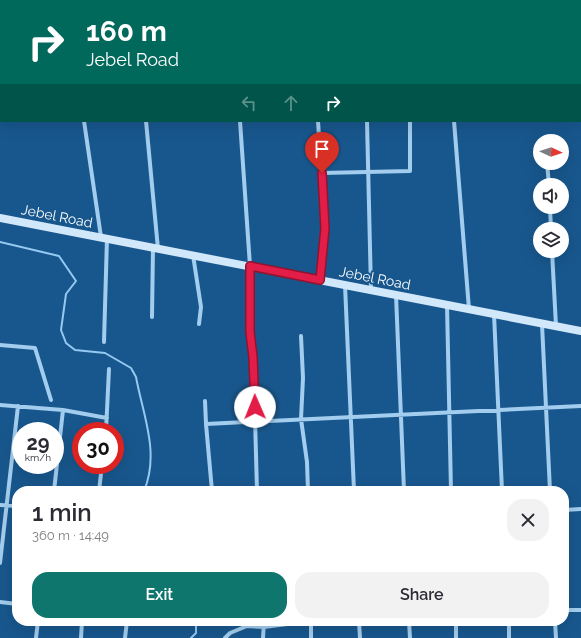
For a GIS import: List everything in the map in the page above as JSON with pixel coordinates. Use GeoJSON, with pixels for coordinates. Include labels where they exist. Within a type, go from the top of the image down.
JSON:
{"type":"FeatureCollection","features":[{"type":"Feature","properties":{"kind":"main road","name":"Jebel Road"},"geometry":{"type":"LineString","coordinates":[[0,218],[581,331]]}},
{"type":"Feature","properties":{"kind":"street"},"geometry":{"type":"LineString","coordinates":[[84,122],[104,238],[104,342]]}},
{"type":"Feature","properties":{"kind":"street"},"geometry":{"type":"LineString","coordinates":[[146,122],[156,248],[152,317]]}},
{"type":"Feature","properties":{"kind":"street"},"geometry":{"type":"LineString","coordinates":[[240,122],[250,266],[250,332],[253,357],[257,486]]}},
{"type":"Feature","properties":{"kind":"street"},"geometry":{"type":"LineString","coordinates":[[318,122],[325,228],[320,280]]}},
{"type":"Feature","properties":{"kind":"street"},"geometry":{"type":"LineString","coordinates":[[367,122],[371,290]]}},
{"type":"Feature","properties":{"kind":"street"},"geometry":{"type":"LineString","coordinates":[[322,173],[410,171],[410,122]]}},
{"type":"Feature","properties":{"kind":"street"},"geometry":{"type":"LineString","coordinates":[[454,122],[469,309]]}},
{"type":"Feature","properties":{"kind":"street"},"geometry":{"type":"LineString","coordinates":[[193,255],[201,307],[199,324]]}},
{"type":"Feature","properties":{"kind":"street"},"geometry":{"type":"LineString","coordinates":[[552,258],[556,326]]}},
{"type":"Feature","properties":{"kind":"street"},"geometry":{"type":"LineString","coordinates":[[345,285],[354,486]]}},
{"type":"Feature","properties":{"kind":"street"},"geometry":{"type":"LineString","coordinates":[[396,295],[404,486]]}},
{"type":"Feature","properties":{"kind":"street"},"geometry":{"type":"LineString","coordinates":[[447,304],[448,412],[451,486]]}},
{"type":"Feature","properties":{"kind":"street"},"geometry":{"type":"LineString","coordinates":[[494,314],[502,486]]}},
{"type":"Feature","properties":{"kind":"street"},"geometry":{"type":"LineString","coordinates":[[542,324],[550,486]]}},
{"type":"Feature","properties":{"kind":"street"},"geometry":{"type":"LineString","coordinates":[[301,336],[303,378],[301,419],[307,462],[308,486]]}},
{"type":"Feature","properties":{"kind":"street"},"geometry":{"type":"LineString","coordinates":[[0,345],[35,348],[51,400]]}},
{"type":"Feature","properties":{"kind":"street"},"geometry":{"type":"LineString","coordinates":[[107,422],[109,369]]}},
{"type":"Feature","properties":{"kind":"street"},"geometry":{"type":"LineString","coordinates":[[205,401],[212,486]]}},
{"type":"Feature","properties":{"kind":"street"},"geometry":{"type":"LineString","coordinates":[[0,405],[63,410],[107,418]]}},
{"type":"Feature","properties":{"kind":"street"},"geometry":{"type":"LineString","coordinates":[[0,563],[8,506],[18,406]]}},
{"type":"Feature","properties":{"kind":"street"},"geometry":{"type":"LineString","coordinates":[[206,424],[581,406]]}},
{"type":"Feature","properties":{"kind":"street"},"geometry":{"type":"LineString","coordinates":[[55,486],[63,410]]}},
{"type":"Feature","properties":{"kind":"street"},"geometry":{"type":"LineString","coordinates":[[100,486],[101,474]]}},
{"type":"Feature","properties":{"kind":"street"},"geometry":{"type":"LineString","coordinates":[[0,505],[12,506]]}},
{"type":"Feature","properties":{"kind":"street"},"geometry":{"type":"LineString","coordinates":[[569,510],[581,509]]}},
{"type":"Feature","properties":{"kind":"street"},"geometry":{"type":"LineString","coordinates":[[0,602],[12,603]]}},
{"type":"Feature","properties":{"kind":"street"},"geometry":{"type":"LineString","coordinates":[[569,610],[581,610]]}},
{"type":"Feature","properties":{"kind":"street"},"geometry":{"type":"LineString","coordinates":[[36,638],[37,626]]}},
{"type":"Feature","properties":{"kind":"street"},"geometry":{"type":"LineString","coordinates":[[81,638],[82,626]]}},
{"type":"Feature","properties":{"kind":"street"},"geometry":{"type":"LineString","coordinates":[[125,638],[126,626]]}},
{"type":"Feature","properties":{"kind":"street"},"geometry":{"type":"LineString","coordinates":[[225,638],[230,633],[247,626],[272,626]]}},
{"type":"Feature","properties":{"kind":"street"},"geometry":{"type":"LineString","coordinates":[[311,626],[311,638]]}},
{"type":"Feature","properties":{"kind":"street"},"geometry":{"type":"LineString","coordinates":[[360,626],[360,638]]}},
{"type":"Feature","properties":{"kind":"street"},"geometry":{"type":"LineString","coordinates":[[409,626],[410,638]]}},
{"type":"Feature","properties":{"kind":"street"},"geometry":{"type":"LineString","coordinates":[[456,626],[456,638]]}},
{"type":"Feature","properties":{"kind":"street"},"geometry":{"type":"LineString","coordinates":[[509,626],[510,638]]}},
{"type":"Feature","properties":{"kind":"street"},"geometry":{"type":"LineString","coordinates":[[555,626],[556,638]]}},
{"type":"Feature","properties":{"kind":"street"},"geometry":{"type":"LineString","coordinates":[[263,638],[264,627]]}},
{"type":"Feature","properties":{"kind":"waterway"},"geometry":{"type":"LineString","coordinates":[[0,242],[59,256],[76,281],[66,294],[61,330],[66,343],[75,350],[105,353],[131,368],[136,377],[149,434],[150,462],[149,477],[146,486]]}},
{"type":"Feature","properties":{"kind":"waterway"},"geometry":{"type":"LineString","coordinates":[[191,638],[196,633],[196,626]]}},
{"type":"Feature","properties":{"kind":"route"},"geometry":{"type":"LineString","coordinates":[[255,407],[249,307],[250,266],[320,280],[325,240],[322,173]]}}]}
